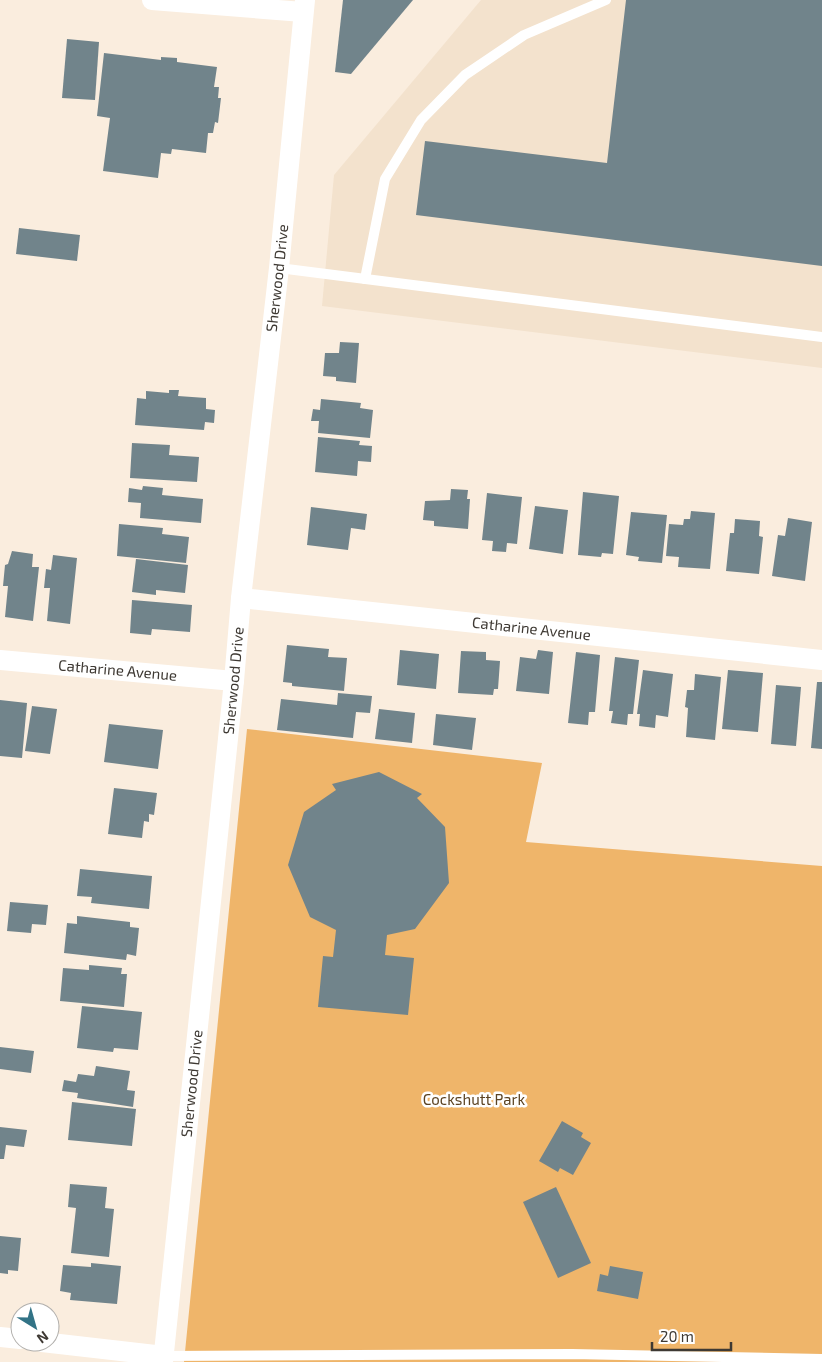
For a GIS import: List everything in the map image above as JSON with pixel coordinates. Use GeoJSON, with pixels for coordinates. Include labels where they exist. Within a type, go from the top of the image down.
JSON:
{"type":"FeatureCollection","features":[{"type":"Feature","properties":{"kind":"street"},"geometry":{"type":"LineString","coordinates":[[152,0],[304,6]]}},
{"type":"Feature","properties":{"kind":"street","name":"Sherwood Drive"},"geometry":{"type":"LineString","coordinates":[[164,1359],[241,598],[279,268],[304,6]]}},
{"type":"Feature","properties":{"kind":"street","name":"Catharine Avenue"},"geometry":{"type":"LineString","coordinates":[[241,598],[822,660]]}},
{"type":"Feature","properties":{"kind":"street","name":"Catharine Avenue"},"geometry":{"type":"LineString","coordinates":[[0,660],[234,681]]}},
{"type":"Feature","properties":{"kind":"street"},"geometry":{"type":"LineString","coordinates":[[60,1345],[164,1359]]}},
{"type":"Feature","properties":{"kind":"lane"},"geometry":{"type":"LineString","coordinates":[[365,279],[385,180],[421,120],[465,75],[524,35],[606,0]]}},
{"type":"Feature","properties":{"kind":"lane"},"geometry":{"type":"LineString","coordinates":[[279,268],[822,337]]}},
{"type":"Feature","properties":{"kind":"lane"},"geometry":{"type":"LineString","coordinates":[[164,1359],[572,1354],[822,1359]]}},
{"type":"Feature","properties":{"kind":"shaded area"},"geometry":{"type":"Polygon","coordinates":[[[481,0],[822,0],[822,368],[322,306],[334,175],[481,0]]]}},
{"type":"Feature","properties":{"kind":"green space","name":"Cockshutt Park"},"geometry":{"type":"Polygon","coordinates":[[[247,729],[542,763],[526,842],[822,866],[822,1362],[184,1362],[247,729]]]}},
{"type":"Feature","properties":{"kind":"building"},"geometry":{"type":"Polygon","coordinates":[[[343,0],[413,0],[351,74],[335,72],[343,0]]]}},
{"type":"Feature","properties":{"kind":"building"},"geometry":{"type":"Polygon","coordinates":[[[626,0],[822,0],[822,266],[416,215],[425,141],[607,163],[626,0]]]}},
{"type":"Feature","properties":{"kind":"building"},"geometry":{"type":"Polygon","coordinates":[[[67,39],[99,42],[95,100],[62,98],[67,39]]]}},
{"type":"Feature","properties":{"kind":"building"},"geometry":{"type":"Polygon","coordinates":[[[104,53],[161,60],[161,57],[177,58],[177,62],[217,67],[214,87],[219,87],[218,98],[221,98],[218,123],[215,122],[213,133],[208,133],[206,153],[172,149],[171,154],[161,153],[158,178],[103,171],[110,118],[97,116],[104,53]]]}},
{"type":"Feature","properties":{"kind":"building"},"geometry":{"type":"Polygon","coordinates":[[[19,228],[80,235],[77,261],[16,254],[19,228]]]}},
{"type":"Feature","properties":{"kind":"building"},"geometry":{"type":"Polygon","coordinates":[[[340,342],[359,343],[356,383],[336,381],[336,377],[323,376],[325,353],[339,353],[340,342]]]}},
{"type":"Feature","properties":{"kind":"building"},"geometry":{"type":"Polygon","coordinates":[[[169,390],[179,390],[178,396],[206,398],[206,409],[215,410],[214,423],[205,422],[204,430],[135,425],[137,398],[146,399],[146,391],[169,393],[169,390]]]}},
{"type":"Feature","properties":{"kind":"building"},"geometry":{"type":"Polygon","coordinates":[[[321,399],[361,403],[360,408],[373,410],[370,438],[318,433],[319,421],[311,421],[313,409],[320,410],[321,399]]]}},
{"type":"Feature","properties":{"kind":"building"},"geometry":{"type":"Polygon","coordinates":[[[318,437],[360,441],[359,445],[372,446],[371,462],[358,461],[357,476],[315,472],[318,437]]]}},
{"type":"Feature","properties":{"kind":"building"},"geometry":{"type":"Polygon","coordinates":[[[132,443],[170,445],[169,455],[199,457],[197,482],[130,478],[132,443]]]}},
{"type":"Feature","properties":{"kind":"building"},"geometry":{"type":"Polygon","coordinates":[[[143,486],[163,488],[162,495],[203,499],[201,523],[140,518],[141,503],[128,502],[129,488],[142,490],[143,486]]]}},
{"type":"Feature","properties":{"kind":"building"},"geometry":{"type":"Polygon","coordinates":[[[451,489],[468,490],[467,499],[470,499],[468,529],[434,526],[434,521],[423,520],[425,501],[450,500],[451,489]]]}},
{"type":"Feature","properties":{"kind":"building"},"geometry":{"type":"Polygon","coordinates":[[[583,492],[619,496],[613,554],[602,553],[601,557],[578,555],[583,492]]]}},
{"type":"Feature","properties":{"kind":"building"},"geometry":{"type":"Polygon","coordinates":[[[487,493],[522,497],[517,544],[507,543],[506,552],[492,551],[493,541],[482,540],[487,493]]]}},
{"type":"Feature","properties":{"kind":"building"},"geometry":{"type":"Polygon","coordinates":[[[535,506],[568,510],[563,554],[529,549],[535,506]]]}},
{"type":"Feature","properties":{"kind":"building"},"geometry":{"type":"Polygon","coordinates":[[[311,507],[367,514],[365,530],[351,528],[348,550],[307,545],[311,507]]]}},
{"type":"Feature","properties":{"kind":"building"},"geometry":{"type":"Polygon","coordinates":[[[691,511],[715,513],[710,569],[678,567],[679,557],[666,556],[669,524],[683,525],[684,519],[690,519],[691,511]]]}},
{"type":"Feature","properties":{"kind":"building"},"geometry":{"type":"Polygon","coordinates":[[[631,512],[667,515],[662,563],[638,561],[639,557],[626,555],[631,512]]]}},
{"type":"Feature","properties":{"kind":"building"},"geometry":{"type":"Polygon","coordinates":[[[788,518],[812,522],[805,581],[772,576],[778,535],[785,536],[788,518]]]}},
{"type":"Feature","properties":{"kind":"building"},"geometry":{"type":"Polygon","coordinates":[[[735,519],[760,521],[759,536],[763,537],[759,574],[726,571],[730,533],[734,533],[735,519]]]}},
{"type":"Feature","properties":{"kind":"building"},"geometry":{"type":"Polygon","coordinates":[[[119,524],[163,528],[162,534],[189,537],[186,563],[117,556],[119,524]]]}},
{"type":"Feature","properties":{"kind":"building"},"geometry":{"type":"Polygon","coordinates":[[[12,551],[33,554],[32,567],[39,567],[33,621],[5,617],[8,586],[3,586],[5,565],[8,564],[12,551]]]}},
{"type":"Feature","properties":{"kind":"building"},"geometry":{"type":"Polygon","coordinates":[[[53,555],[77,558],[70,624],[47,621],[50,588],[44,588],[46,569],[51,570],[53,555]]]}},
{"type":"Feature","properties":{"kind":"building"},"geometry":{"type":"Polygon","coordinates":[[[136,559],[188,565],[185,593],[156,590],[156,595],[132,592],[136,559]]]}},
{"type":"Feature","properties":{"kind":"building"},"geometry":{"type":"Polygon","coordinates":[[[132,600],[192,605],[190,632],[152,629],[151,635],[130,633],[132,600]]]}},
{"type":"Feature","properties":{"kind":"building"},"geometry":{"type":"Polygon","coordinates":[[[287,645],[329,649],[328,657],[347,658],[344,691],[292,686],[292,683],[283,682],[287,645]]]}},
{"type":"Feature","properties":{"kind":"building"},"geometry":{"type":"Polygon","coordinates":[[[400,650],[439,654],[436,689],[397,685],[400,650]]]}},
{"type":"Feature","properties":{"kind":"building"},"geometry":{"type":"Polygon","coordinates":[[[538,650],[553,652],[549,694],[516,691],[520,657],[536,659],[538,650]]]}},
{"type":"Feature","properties":{"kind":"building"},"geometry":{"type":"Polygon","coordinates":[[[461,651],[486,652],[486,660],[500,661],[498,689],[494,689],[493,695],[458,693],[461,651]]]}},
{"type":"Feature","properties":{"kind":"building"},"geometry":{"type":"Polygon","coordinates":[[[576,652],[600,655],[595,712],[589,712],[588,725],[568,723],[576,652]]]}},
{"type":"Feature","properties":{"kind":"building"},"geometry":{"type":"Polygon","coordinates":[[[615,657],[639,660],[633,714],[628,714],[627,725],[611,723],[613,711],[609,711],[615,657]]]}},
{"type":"Feature","properties":{"kind":"building"},"geometry":{"type":"Polygon","coordinates":[[[643,670],[673,674],[668,717],[656,715],[655,728],[639,726],[640,714],[637,714],[643,670]]]}},
{"type":"Feature","properties":{"kind":"building"},"geometry":{"type":"Polygon","coordinates":[[[728,670],[763,673],[758,732],[722,729],[728,670]]]}},
{"type":"Feature","properties":{"kind":"building"},"geometry":{"type":"Polygon","coordinates":[[[695,674],[721,677],[715,740],[686,737],[688,708],[685,707],[687,690],[694,690],[695,674]]]}},
{"type":"Feature","properties":{"kind":"building"},"geometry":{"type":"Polygon","coordinates":[[[817,682],[822,682],[822,749],[811,748],[817,682]]]}},
{"type":"Feature","properties":{"kind":"building"},"geometry":{"type":"Polygon","coordinates":[[[776,685],[801,687],[796,746],[771,744],[776,685]]]}},
{"type":"Feature","properties":{"kind":"building"},"geometry":{"type":"Polygon","coordinates":[[[338,693],[372,696],[370,713],[356,712],[353,738],[277,730],[281,699],[337,705],[338,693]]]}},
{"type":"Feature","properties":{"kind":"building"},"geometry":{"type":"Polygon","coordinates":[[[0,700],[27,703],[22,758],[0,756],[0,700]]]}},
{"type":"Feature","properties":{"kind":"building"},"geometry":{"type":"Polygon","coordinates":[[[32,706],[57,709],[50,754],[25,751],[32,706]]]}},
{"type":"Feature","properties":{"kind":"building"},"geometry":{"type":"Polygon","coordinates":[[[379,709],[415,713],[412,743],[375,739],[379,709]]]}},
{"type":"Feature","properties":{"kind":"building"},"geometry":{"type":"Polygon","coordinates":[[[436,714],[476,718],[472,750],[433,745],[436,714]]]}},
{"type":"Feature","properties":{"kind":"building"},"geometry":{"type":"Polygon","coordinates":[[[109,724],[163,730],[158,769],[104,762],[109,724]]]}},
{"type":"Feature","properties":{"kind":"building"},"geometry":{"type":"Polygon","coordinates":[[[379,772],[422,794],[417,798],[445,827],[449,883],[415,929],[387,935],[385,955],[414,958],[408,1015],[318,1007],[323,956],[333,957],[336,930],[310,917],[288,865],[304,812],[336,790],[332,784],[379,772]]]}},
{"type":"Feature","properties":{"kind":"building"},"geometry":{"type":"Polygon","coordinates":[[[114,788],[157,793],[154,815],[149,814],[149,822],[144,821],[142,838],[108,834],[114,788]]]}},
{"type":"Feature","properties":{"kind":"building"},"geometry":{"type":"Polygon","coordinates":[[[80,869],[152,876],[149,909],[91,903],[92,897],[77,896],[80,869]]]}},
{"type":"Feature","properties":{"kind":"building"},"geometry":{"type":"Polygon","coordinates":[[[10,902],[48,905],[46,925],[32,924],[31,933],[7,931],[10,902]]]}},
{"type":"Feature","properties":{"kind":"building"},"geometry":{"type":"Polygon","coordinates":[[[77,916],[130,922],[130,927],[139,928],[136,956],[127,954],[126,960],[64,953],[67,923],[77,924],[77,916]]]}},
{"type":"Feature","properties":{"kind":"building"},"geometry":{"type":"Polygon","coordinates":[[[89,965],[122,968],[121,974],[127,974],[124,1007],[60,1001],[63,968],[89,970],[89,965]]]}},
{"type":"Feature","properties":{"kind":"building"},"geometry":{"type":"Polygon","coordinates":[[[82,1006],[142,1012],[138,1050],[114,1048],[113,1052],[77,1048],[82,1006]]]}},
{"type":"Feature","properties":{"kind":"building"},"geometry":{"type":"Polygon","coordinates":[[[0,1047],[34,1051],[31,1073],[0,1069],[0,1047]]]}},
{"type":"Feature","properties":{"kind":"building"},"geometry":{"type":"Polygon","coordinates":[[[96,1066],[130,1071],[127,1090],[135,1091],[133,1107],[77,1098],[78,1093],[62,1091],[64,1080],[76,1082],[78,1074],[94,1076],[96,1066]]]}},
{"type":"Feature","properties":{"kind":"building"},"geometry":{"type":"Polygon","coordinates":[[[72,1102],[136,1109],[132,1146],[68,1140],[72,1102]]]}},
{"type":"Feature","properties":{"kind":"building"},"geometry":{"type":"Polygon","coordinates":[[[562,1121],[583,1133],[581,1137],[591,1143],[573,1175],[560,1168],[558,1172],[539,1161],[562,1121]]]}},
{"type":"Feature","properties":{"kind":"building"},"geometry":{"type":"Polygon","coordinates":[[[0,1127],[27,1130],[24,1147],[6,1145],[4,1159],[0,1159],[0,1127]]]}},
{"type":"Feature","properties":{"kind":"building"},"geometry":{"type":"Polygon","coordinates":[[[70,1184],[107,1187],[105,1208],[114,1209],[109,1257],[71,1253],[76,1208],[68,1207],[70,1184]]]}},
{"type":"Feature","properties":{"kind":"building"},"geometry":{"type":"Polygon","coordinates":[[[556,1187],[591,1263],[558,1278],[523,1202],[556,1187]]]}},
{"type":"Feature","properties":{"kind":"building"},"geometry":{"type":"Polygon","coordinates":[[[0,1236],[21,1238],[18,1271],[8,1270],[8,1274],[0,1273],[0,1236]]]}},
{"type":"Feature","properties":{"kind":"building"},"geometry":{"type":"Polygon","coordinates":[[[91,1263],[121,1266],[117,1304],[70,1300],[71,1293],[60,1291],[63,1265],[91,1267],[91,1263]]]}},
{"type":"Feature","properties":{"kind":"building"},"geometry":{"type":"Polygon","coordinates":[[[610,1266],[643,1272],[638,1299],[597,1291],[600,1274],[608,1276],[610,1266]]]}}]}
